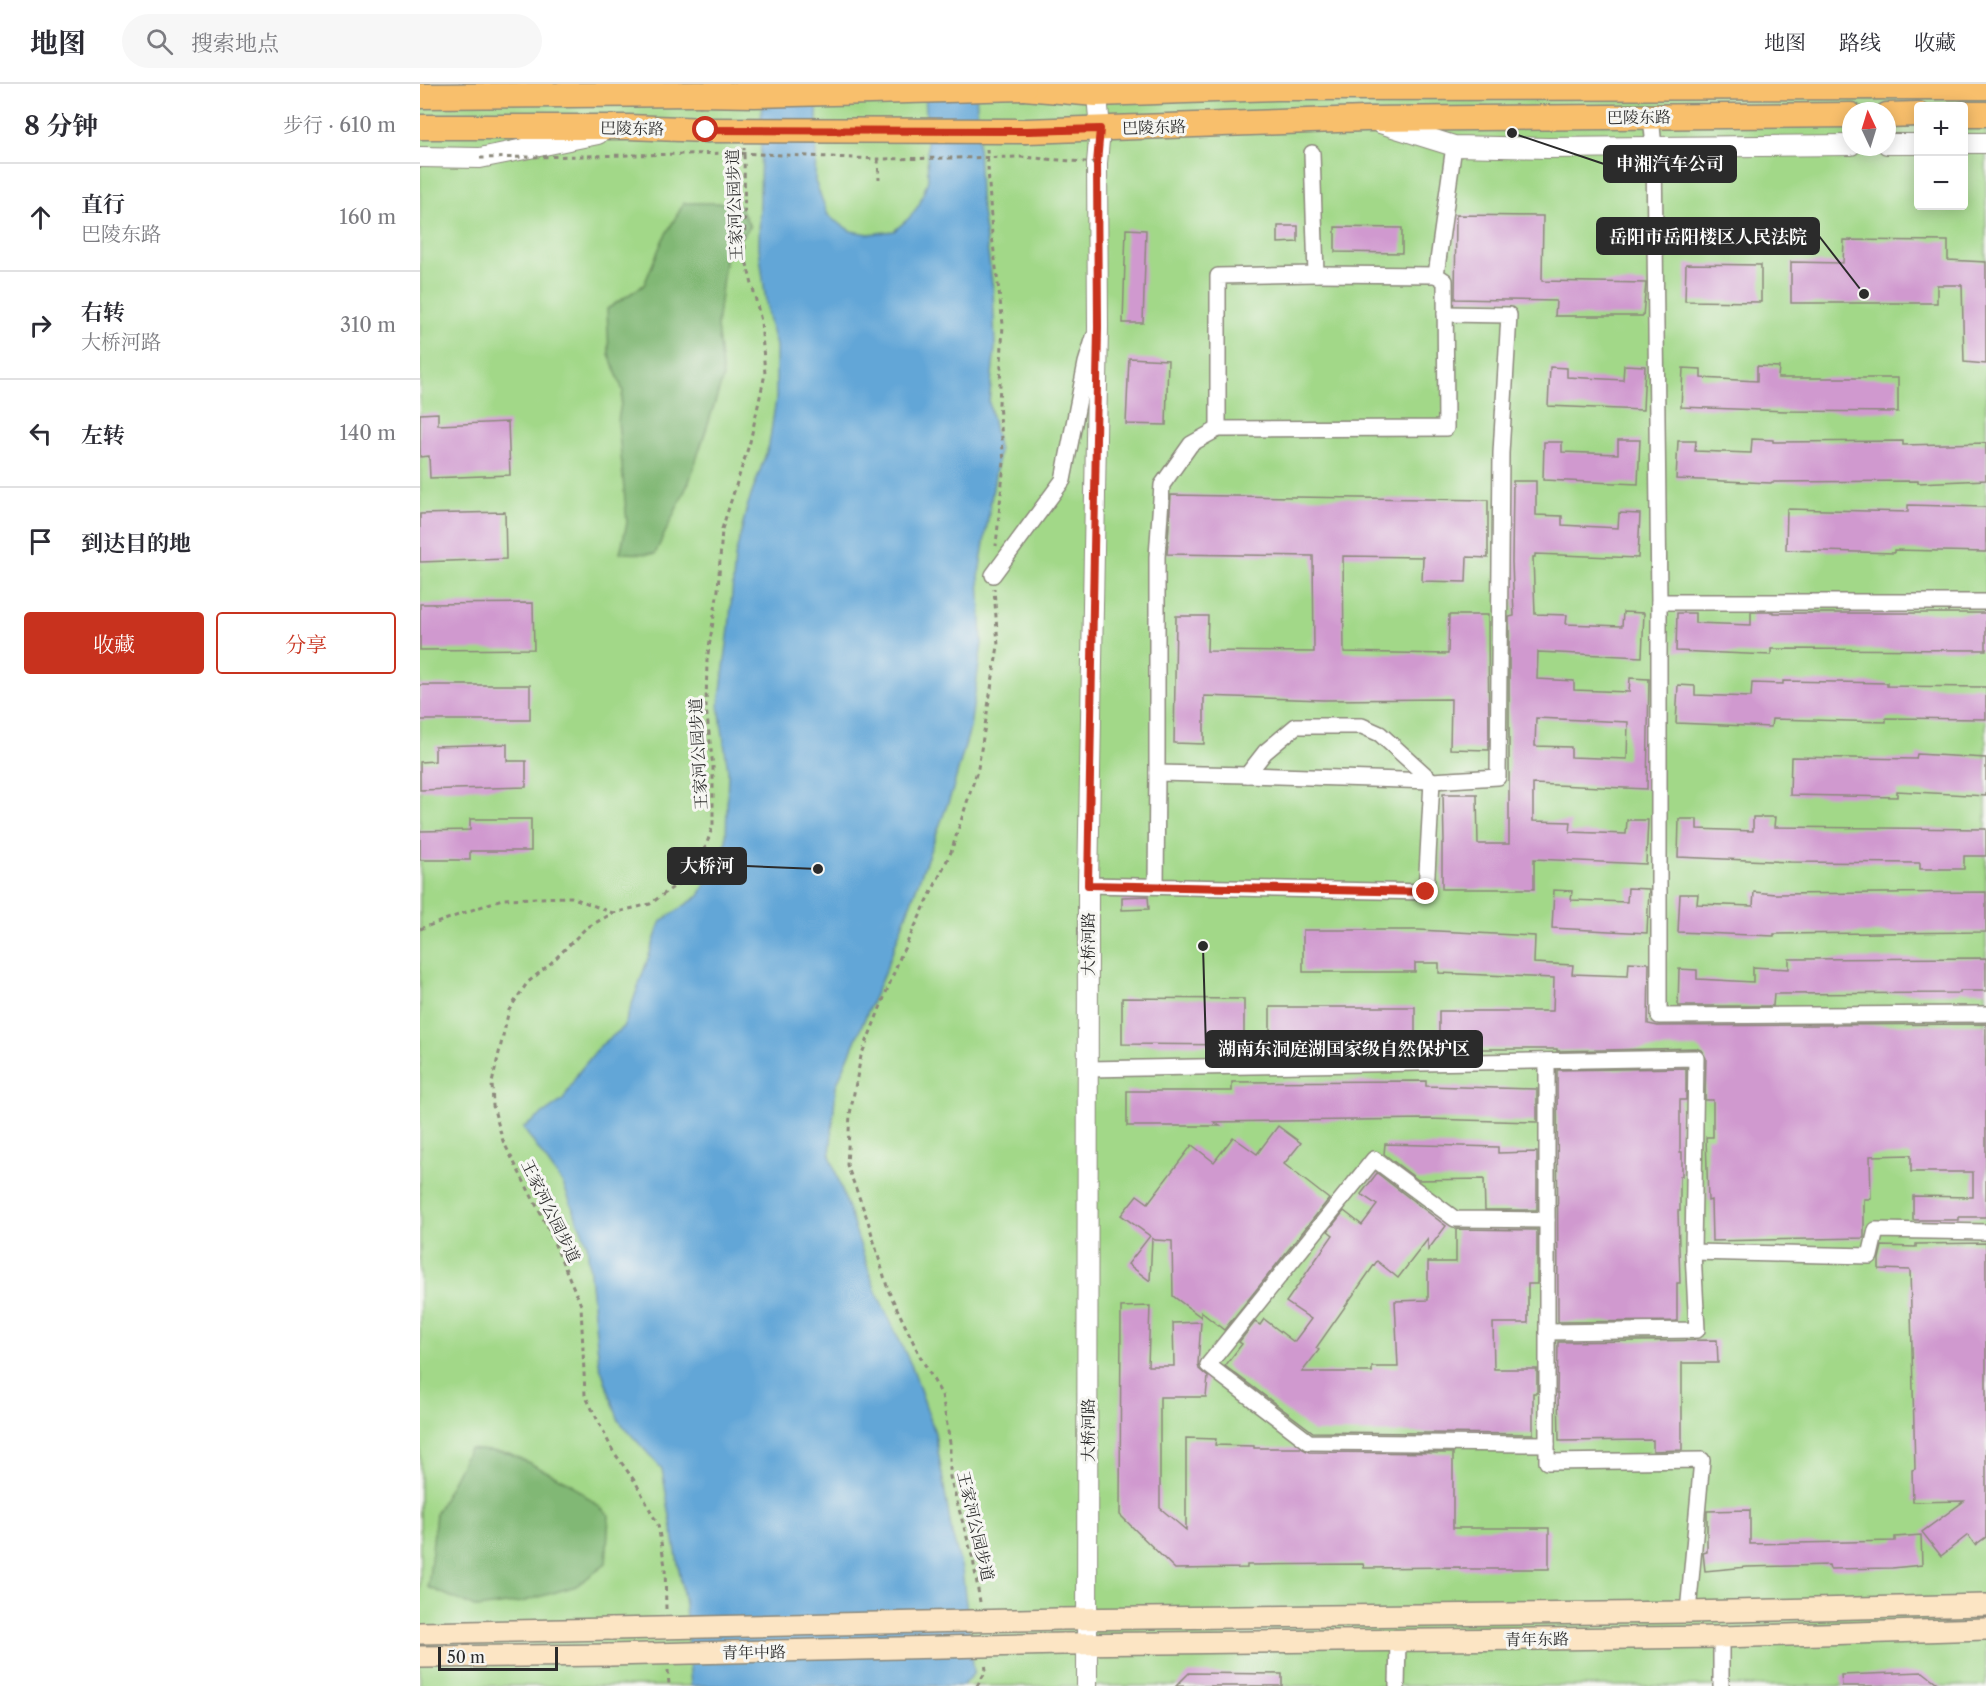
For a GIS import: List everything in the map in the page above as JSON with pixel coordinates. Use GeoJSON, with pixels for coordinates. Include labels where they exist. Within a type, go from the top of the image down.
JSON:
{"type":"FeatureCollection","features":[{"type":"Feature","properties":{"kind":"main road","name":"巴陵东路"},"geometry":{"type":"LineString","coordinates":[[420,96],[755,95],[1030,86],[1096,89],[1986,87]]}},
{"type":"Feature","properties":{"kind":"main road"},"geometry":{"type":"LineString","coordinates":[[1896,114],[1914,114]]}},
{"type":"Feature","properties":{"kind":"main road"},"geometry":{"type":"LineString","coordinates":[[1968,114],[1986,114]]}},
{"type":"Feature","properties":{"kind":"main road","name":"巴陵东路"},"geometry":{"type":"LineString","coordinates":[[420,127],[1027,131],[1365,119],[1842,115]]}},
{"type":"Feature","properties":{"kind":"main road","name":"青年东路"},"geometry":{"type":"LineString","coordinates":[[420,1633],[1088,1618],[1688,1612],[1986,1605]]}},
{"type":"Feature","properties":{"kind":"main road","name":"青年东路"},"geometry":{"type":"LineString","coordinates":[[1087,1644],[1721,1637],[1986,1629]]}},
{"type":"Feature","properties":{"kind":"main road","name":"青年中路"},"geometry":{"type":"LineString","coordinates":[[420,1657],[610,1656],[1087,1644]]}},
{"type":"Feature","properties":{"kind":"street"},"geometry":{"type":"LineString","coordinates":[[577,84],[600,95]]}},
{"type":"Feature","properties":{"kind":"street","name":"大桥河路"},"geometry":{"type":"LineString","coordinates":[[1087,1686],[1088,885],[1098,327],[1097,163],[1100,129],[1096,89]]}},
{"type":"Feature","properties":{"kind":"street"},"geometry":{"type":"LineString","coordinates":[[1652,116],[1659,602],[1659,1016],[1986,1014]]}},
{"type":"Feature","properties":{"kind":"street"},"geometry":{"type":"LineString","coordinates":[[1365,119],[1454,146],[1842,145]]}},
{"type":"Feature","properties":{"kind":"street"},"geometry":{"type":"LineString","coordinates":[[420,157],[480,158],[629,127]]}},
{"type":"Feature","properties":{"kind":"street"},"geometry":{"type":"LineString","coordinates":[[1968,143],[1986,143]]}},
{"type":"Feature","properties":{"kind":"street"},"geometry":{"type":"LineString","coordinates":[[1896,144],[1914,144]]}},
{"type":"Feature","properties":{"kind":"street"},"geometry":{"type":"LineString","coordinates":[[1436,275],[1454,146]]}},
{"type":"Feature","properties":{"kind":"street"},"geometry":{"type":"LineString","coordinates":[[1312,153],[1316,274]]}},
{"type":"Feature","properties":{"kind":"street"},"geometry":{"type":"LineString","coordinates":[[1156,886],[1157,557],[1162,484],[1191,444],[1218,429],[1446,428],[1445,281],[1436,275],[1218,276],[1218,429]]}},
{"type":"Feature","properties":{"kind":"street"},"geometry":{"type":"LineString","coordinates":[[1157,773],[1432,781],[1498,777],[1501,453],[1509,315],[1445,314]]}},
{"type":"Feature","properties":{"kind":"street"},"geometry":{"type":"LineString","coordinates":[[993,575],[1062,480],[1086,363],[1098,327]]}},
{"type":"Feature","properties":{"kind":"street"},"geometry":{"type":"LineString","coordinates":[[1659,602],[1986,602]]}},
{"type":"Feature","properties":{"kind":"street"},"geometry":{"type":"LineString","coordinates":[[1247,775],[1265,752],[1296,726],[1362,726],[1380,734],[1432,781]]}},
{"type":"Feature","properties":{"kind":"street"},"geometry":{"type":"LineString","coordinates":[[1088,885],[1426,892],[1432,781]]}},
{"type":"Feature","properties":{"kind":"street"},"geometry":{"type":"LineString","coordinates":[[1088,1069],[1696,1058],[1693,1252],[1697,1330],[1547,1332]]}},
{"type":"Feature","properties":{"kind":"street"},"geometry":{"type":"LineString","coordinates":[[1547,1061],[1547,1462],[1702,1460],[1688,1612]]}},
{"type":"Feature","properties":{"kind":"street"},"geometry":{"type":"LineString","coordinates":[[1547,1220],[1455,1219],[1374,1159],[1209,1365],[1309,1442],[1547,1444]]}},
{"type":"Feature","properties":{"kind":"street"},"geometry":{"type":"LineString","coordinates":[[1693,1252],[1870,1256],[1876,1230],[1986,1232]]}},
{"type":"Feature","properties":{"kind":"street"},"geometry":{"type":"LineString","coordinates":[[1721,1637],[1721,1686]]}},
{"type":"Feature","properties":{"kind":"street"},"geometry":{"type":"LineString","coordinates":[[1397,1686],[1398,1641]]}},
{"type":"Feature","properties":{"kind":"path","name":"王家河公园步道"},"geometry":{"type":"LineString","coordinates":[[666,1612],[665,1566],[658,1525],[636,1483],[613,1450],[585,1395],[581,1305],[546,1224],[503,1141],[493,1106],[492,1083],[509,1010],[527,983],[586,928],[613,913],[650,904],[679,883],[703,855],[713,825],[713,767],[706,708],[706,660],[718,590],[722,529],[750,442],[765,374],[762,321],[744,256],[744,141]]}},
{"type":"Feature","properties":{"kind":"path","name":"王家河公园步道"},"geometry":{"type":"LineString","coordinates":[[980,1611],[973,1559],[950,1477],[950,1443],[942,1395],[888,1290],[868,1221],[847,1165],[850,1114],[861,1056],[901,955],[951,852],[978,768],[998,646],[993,575],[1004,462],[999,404],[1003,324],[992,236],[987,142]]}},
{"type":"Feature","properties":{"kind":"path"},"geometry":{"type":"LineString","coordinates":[[480,158],[736,153],[878,159],[1021,157],[1097,163]]}},
{"type":"Feature","properties":{"kind":"path"},"geometry":{"type":"LineString","coordinates":[[878,159],[879,178]]}},
{"type":"Feature","properties":{"kind":"path"},"geometry":{"type":"LineString","coordinates":[[420,929],[502,899],[571,897],[613,913]]}},
{"type":"Feature","properties":{"kind":"path"},"geometry":{"type":"LineString","coordinates":[[977,1686],[986,1671],[984,1652]]}},
{"type":"Feature","properties":{"kind":"path"},"geometry":{"type":"LineString","coordinates":[[668,1666],[669,1686]]}},
{"type":"Feature","properties":{"kind":"green space"},"geometry":{"type":"Polygon","coordinates":[[[420,84],[1986,84],[1986,1686],[420,1686],[420,84]]]}},
{"type":"Feature","properties":{"kind":"green space"},"geometry":{"type":"Polygon","coordinates":[[[684,203],[726,203],[740,206],[750,227],[726,253],[717,326],[723,378],[689,482],[655,554],[620,553],[627,523],[618,421],[623,391],[609,354],[607,309],[644,285],[663,239],[684,203]]]}},
{"type":"Feature","properties":{"kind":"green space"},"geometry":{"type":"Polygon","coordinates":[[[469,1449],[509,1453],[570,1483],[609,1515],[606,1564],[576,1586],[522,1602],[477,1608],[428,1587],[436,1513],[469,1449]]]}},
{"type":"Feature","properties":{"kind":"water"},"geometry":{"type":"Polygon","coordinates":[[[762,84],[818,84],[815,181],[828,215],[851,231],[869,234],[894,231],[909,218],[919,205],[928,180],[925,84],[976,84],[980,197],[993,289],[995,348],[989,402],[999,451],[979,574],[982,643],[970,728],[952,792],[886,969],[836,1086],[830,1155],[875,1289],[913,1369],[935,1433],[952,1534],[962,1569],[974,1673],[962,1686],[691,1686],[685,1605],[662,1469],[619,1421],[599,1363],[587,1244],[563,1184],[523,1128],[563,1100],[578,1073],[600,1046],[624,1027],[661,921],[699,896],[726,842],[728,771],[719,706],[735,557],[747,507],[769,445],[776,399],[776,346],[768,317],[759,248],[762,84]]]}},
{"type":"Feature","properties":{"kind":"building"},"geometry":{"type":"Polygon","coordinates":[[[1456,215],[1543,216],[1542,281],[1646,283],[1643,316],[1555,316],[1556,301],[1455,299],[1456,215]]]}},
{"type":"Feature","properties":{"kind":"building"},"geometry":{"type":"Polygon","coordinates":[[[1278,226],[1298,226],[1298,242],[1278,243],[1278,226]]]}},
{"type":"Feature","properties":{"kind":"building"},"geometry":{"type":"Polygon","coordinates":[[[1335,227],[1402,228],[1402,253],[1335,252],[1335,227]]]}},
{"type":"Feature","properties":{"kind":"building"},"geometry":{"type":"Polygon","coordinates":[[[1126,229],[1146,230],[1143,323],[1123,323],[1126,229]]]}},
{"type":"Feature","properties":{"kind":"building"},"geometry":{"type":"Polygon","coordinates":[[[1844,240],[1948,241],[1948,260],[1986,262],[1986,364],[1964,362],[1962,285],[1937,285],[1937,303],[1791,303],[1791,262],[1843,263],[1844,240]]]}},
{"type":"Feature","properties":{"kind":"building"},"geometry":{"type":"Polygon","coordinates":[[[1686,264],[1761,265],[1761,302],[1685,301],[1686,264]]]}},
{"type":"Feature","properties":{"kind":"building"},"geometry":{"type":"Polygon","coordinates":[[[1129,358],[1168,360],[1166,425],[1126,424],[1129,358]]]}},
{"type":"Feature","properties":{"kind":"building"},"geometry":{"type":"Polygon","coordinates":[[[1624,365],[1645,366],[1643,410],[1548,406],[1550,367],[1567,368],[1567,377],[1623,380],[1624,365]]]}},
{"type":"Feature","properties":{"kind":"building"},"geometry":{"type":"Polygon","coordinates":[[[1757,366],[1779,367],[1778,378],[1898,378],[1898,412],[1681,407],[1683,368],[1701,369],[1701,378],[1757,381],[1757,366]]]}},
{"type":"Feature","properties":{"kind":"building"},"geometry":{"type":"Polygon","coordinates":[[[438,413],[438,425],[508,422],[510,475],[430,478],[429,456],[420,457],[420,414],[438,413]]]}},
{"type":"Feature","properties":{"kind":"building"},"geometry":{"type":"Polygon","coordinates":[[[1752,439],[1773,440],[1773,442],[1903,441],[1903,445],[1986,443],[1986,480],[1918,483],[1918,481],[1771,483],[1676,479],[1678,441],[1696,441],[1695,451],[1751,453],[1752,439]]]}},
{"type":"Feature","properties":{"kind":"building"},"geometry":{"type":"Polygon","coordinates":[[[1618,440],[1640,440],[1638,484],[1543,480],[1544,442],[1562,442],[1562,452],[1618,454],[1618,440]]]}},
{"type":"Feature","properties":{"kind":"building"},"geometry":{"type":"Polygon","coordinates":[[[1513,481],[1536,481],[1536,515],[1562,516],[1562,525],[1618,528],[1619,513],[1640,514],[1638,558],[1535,554],[1533,557],[1535,614],[1567,615],[1566,624],[1622,626],[1623,612],[1644,613],[1642,657],[1538,652],[1537,679],[1574,681],[1574,690],[1629,692],[1630,678],[1649,679],[1647,789],[1533,784],[1533,821],[1571,822],[1570,832],[1626,834],[1627,820],[1648,820],[1646,864],[1534,859],[1534,889],[1442,889],[1443,794],[1477,794],[1478,844],[1509,844],[1509,617],[1514,616],[1513,481]],[[1536,718],[1535,746],[1571,747],[1571,757],[1627,759],[1628,722],[1536,718]]]}},
{"type":"Feature","properties":{"kind":"building"},"geometry":{"type":"Polygon","coordinates":[[[1171,495],[1488,500],[1488,558],[1467,557],[1466,582],[1422,581],[1423,557],[1343,556],[1344,652],[1448,654],[1449,615],[1488,615],[1489,750],[1450,749],[1451,699],[1324,700],[1204,696],[1204,744],[1174,743],[1176,616],[1208,616],[1207,651],[1314,652],[1313,556],[1167,554],[1171,495]]]}},
{"type":"Feature","properties":{"kind":"building"},"geometry":{"type":"Polygon","coordinates":[[[1908,505],[1986,507],[1986,552],[1894,550],[1894,553],[1786,550],[1787,509],[1908,512],[1908,505]]]}},
{"type":"Feature","properties":{"kind":"building"},"geometry":{"type":"Polygon","coordinates":[[[505,512],[506,559],[420,562],[420,514],[505,512]]]}},
{"type":"Feature","properties":{"kind":"building"},"geometry":{"type":"Polygon","coordinates":[[[533,603],[534,649],[420,650],[420,604],[533,603]]]}},
{"type":"Feature","properties":{"kind":"building"},"geometry":{"type":"Polygon","coordinates":[[[1751,612],[1986,613],[1986,650],[1771,649],[1771,655],[1676,651],[1677,613],[1695,613],[1695,623],[1751,625],[1751,612]]]}},
{"type":"Feature","properties":{"kind":"building"},"geometry":{"type":"Polygon","coordinates":[[[1783,681],[1887,683],[1887,686],[1986,687],[1986,719],[1886,718],[1886,722],[1772,719],[1771,727],[1676,723],[1678,685],[1695,686],[1695,695],[1751,697],[1752,683],[1783,684],[1783,681]]]}},
{"type":"Feature","properties":{"kind":"building"},"geometry":{"type":"Polygon","coordinates":[[[420,685],[530,685],[530,720],[420,720],[420,685]]]}},
{"type":"Feature","properties":{"kind":"building"},"geometry":{"type":"Polygon","coordinates":[[[507,744],[507,761],[526,761],[526,787],[420,790],[420,762],[435,761],[435,746],[507,744]]]}},
{"type":"Feature","properties":{"kind":"building"},"geometry":{"type":"Polygon","coordinates":[[[1917,754],[1986,758],[1986,796],[1897,791],[1897,797],[1790,795],[1791,757],[1916,759],[1917,754]]]}},
{"type":"Feature","properties":{"kind":"building"},"geometry":{"type":"Polygon","coordinates":[[[1753,817],[1775,817],[1774,827],[1986,829],[1986,856],[1964,856],[1964,869],[1920,869],[1920,863],[1790,862],[1678,857],[1679,819],[1697,819],[1697,829],[1753,831],[1753,817]]]}},
{"type":"Feature","properties":{"kind":"building"},"geometry":{"type":"Polygon","coordinates":[[[470,819],[531,819],[531,851],[470,851],[470,860],[420,860],[420,831],[470,830],[470,819]]]}},
{"type":"Feature","properties":{"kind":"building"},"geometry":{"type":"Polygon","coordinates":[[[1628,888],[1649,889],[1647,933],[1552,928],[1554,890],[1572,891],[1571,900],[1627,902],[1628,888]]]}},
{"type":"Feature","properties":{"kind":"building"},"geometry":{"type":"Polygon","coordinates":[[[1754,892],[1775,894],[1986,892],[1986,932],[1774,934],[1774,936],[1678,932],[1680,894],[1698,894],[1697,904],[1753,906],[1754,892]]]}},
{"type":"Feature","properties":{"kind":"building"},"geometry":{"type":"Polygon","coordinates":[[[1148,896],[1149,909],[1122,910],[1122,897],[1148,896]]]}},
{"type":"Feature","properties":{"kind":"building"},"geometry":{"type":"Polygon","coordinates":[[[1303,930],[1419,930],[1535,936],[1534,963],[1573,965],[1572,974],[1628,976],[1629,962],[1649,963],[1648,1024],[1658,1026],[1986,1024],[1986,1217],[1959,1217],[1959,1220],[1913,1220],[1913,1196],[1973,1197],[1973,1172],[1911,1172],[1911,1155],[1870,1156],[1871,1199],[1864,1199],[1864,1238],[1712,1241],[1706,1137],[1713,1137],[1713,1100],[1705,1100],[1706,1058],[1701,1050],[1696,1048],[1557,1051],[1557,1049],[1439,1049],[1439,1011],[1553,1011],[1554,978],[1439,973],[1439,963],[1415,963],[1415,972],[1303,972],[1303,930]]]}},
{"type":"Feature","properties":{"kind":"building"},"geometry":{"type":"Polygon","coordinates":[[[1986,958],[1986,991],[1774,994],[1773,1006],[1678,1006],[1679,969],[1697,970],[1697,979],[1753,982],[1753,967],[1789,969],[1789,959],[1986,958]]]}},
{"type":"Feature","properties":{"kind":"building"},"geometry":{"type":"Polygon","coordinates":[[[1122,998],[1244,999],[1244,1045],[1122,1044],[1122,998]]]}},
{"type":"Feature","properties":{"kind":"building"},"geometry":{"type":"Polygon","coordinates":[[[1270,1007],[1415,1007],[1415,1047],[1270,1047],[1270,1007]]]}},
{"type":"Feature","properties":{"kind":"building"},"geometry":{"type":"Polygon","coordinates":[[[1686,1068],[1686,1100],[1680,1100],[1682,1176],[1680,1176],[1680,1211],[1678,1211],[1680,1283],[1677,1283],[1677,1321],[1558,1322],[1557,1070],[1686,1068]]]}},
{"type":"Feature","properties":{"kind":"building"},"geometry":{"type":"Polygon","coordinates":[[[1426,1081],[1426,1086],[1537,1089],[1537,1122],[1427,1119],[1214,1122],[1220,1126],[1127,1126],[1127,1091],[1232,1091],[1232,1082],[1426,1081]]]}},
{"type":"Feature","properties":{"kind":"building"},"geometry":{"type":"Polygon","coordinates":[[[1278,1126],[1301,1143],[1284,1164],[1329,1199],[1224,1330],[1201,1312],[1201,1317],[1173,1296],[1172,1241],[1152,1238],[1150,1281],[1128,1264],[1150,1236],[1121,1215],[1137,1195],[1148,1203],[1192,1145],[1214,1162],[1233,1137],[1257,1154],[1278,1126]]]}},
{"type":"Feature","properties":{"kind":"building"},"geometry":{"type":"Polygon","coordinates":[[[1385,1144],[1498,1147],[1498,1153],[1537,1152],[1537,1210],[1485,1210],[1484,1179],[1418,1180],[1384,1154],[1385,1144]]]}},
{"type":"Feature","properties":{"kind":"building"},"geometry":{"type":"Polygon","coordinates":[[[1377,1173],[1446,1226],[1428,1250],[1428,1239],[1398,1278],[1377,1261],[1316,1348],[1319,1350],[1302,1372],[1372,1372],[1372,1367],[1398,1367],[1395,1301],[1428,1300],[1428,1262],[1456,1262],[1456,1229],[1537,1230],[1537,1284],[1528,1284],[1528,1323],[1493,1323],[1494,1369],[1537,1369],[1537,1393],[1533,1393],[1533,1434],[1313,1432],[1225,1366],[1242,1344],[1239,1342],[1255,1322],[1260,1325],[1264,1319],[1294,1342],[1311,1319],[1286,1302],[1333,1235],[1328,1231],[1344,1211],[1362,1225],[1377,1205],[1361,1194],[1377,1173]]]}},
{"type":"Feature","properties":{"kind":"building"},"geometry":{"type":"Polygon","coordinates":[[[1986,1243],[1986,1537],[1975,1545],[1968,1535],[1941,1556],[1922,1532],[1964,1501],[1913,1502],[1912,1470],[1915,1469],[1910,1270],[1879,1269],[1879,1259],[1882,1246],[1916,1247],[1916,1244],[1986,1243]]]}},
{"type":"Feature","properties":{"kind":"building"},"geometry":{"type":"Polygon","coordinates":[[[1150,1306],[1148,1366],[1174,1366],[1173,1323],[1201,1322],[1198,1364],[1199,1369],[1208,1377],[1206,1397],[1160,1397],[1160,1508],[1186,1530],[1186,1438],[1216,1439],[1215,1445],[1301,1448],[1309,1452],[1453,1453],[1453,1528],[1549,1528],[1549,1569],[1364,1568],[1363,1564],[1247,1565],[1247,1568],[1175,1569],[1120,1515],[1121,1307],[1150,1306]]]}},
{"type":"Feature","properties":{"kind":"building"},"geometry":{"type":"Polygon","coordinates":[[[1717,1340],[1718,1363],[1682,1363],[1682,1450],[1653,1451],[1653,1440],[1559,1441],[1558,1342],[1717,1340]]]}},
{"type":"Feature","properties":{"kind":"building"},"geometry":{"type":"Polygon","coordinates":[[[1750,1510],[1750,1544],[1895,1541],[1895,1537],[1921,1535],[1922,1565],[1830,1569],[1829,1565],[1747,1567],[1705,1571],[1703,1553],[1707,1552],[1707,1511],[1750,1510]]]}},
{"type":"Feature","properties":{"kind":"building"},"geometry":{"type":"Polygon","coordinates":[[[1923,1672],[1941,1686],[1842,1686],[1841,1675],[1923,1672]]]}},
{"type":"Feature","properties":{"kind":"building"},"geometry":{"type":"Polygon","coordinates":[[[1189,1673],[1282,1674],[1282,1686],[1176,1686],[1189,1673]]]}},
{"type":"Feature","properties":{"kind":"place","name":"申湘汽车公司"},"geometry":{"type":"Point","coordinates":[1512,133]}},
{"type":"Feature","properties":{"kind":"place","name":"岳阳市岳阳楼区人民法院"},"geometry":{"type":"Point","coordinates":[1864,294]}},
{"type":"Feature","properties":{"kind":"place","name":"大桥河"},"geometry":{"type":"Point","coordinates":[818,869]}},
{"type":"Feature","properties":{"kind":"place","name":"湖南东洞庭湖国家级自然保护区"},"geometry":{"type":"Point","coordinates":[1203,946]}},
{"type":"Feature","properties":{"kind":"route"},"geometry":{"type":"LineString","coordinates":[[706,130],[1027,131],[1100,129],[1097,163],[1098,327],[1088,885],[1426,892]]}}]}
